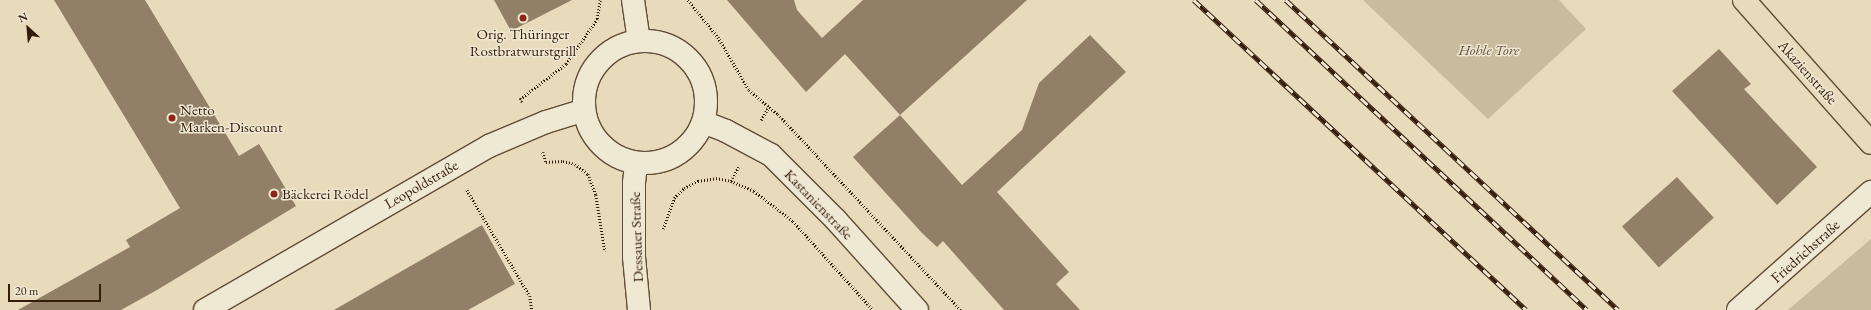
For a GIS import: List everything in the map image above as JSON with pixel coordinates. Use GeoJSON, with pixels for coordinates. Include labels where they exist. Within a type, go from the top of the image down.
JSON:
{"type":"FeatureCollection","features":[{"type":"Feature","properties":{"kind":"main road"},"geometry":{"type":"LineString","coordinates":[[633,0],[639,41]]}},
{"type":"Feature","properties":{"kind":"main road","name":"Akazienstraße"},"geometry":{"type":"LineString","coordinates":[[1744,0],[1871,143]]}},
{"type":"Feature","properties":{"kind":"main road"},"geometry":{"type":"LineString","coordinates":[[639,41],[653,41],[666,44],[678,50],[693,64],[703,82],[706,95],[703,122],[691,142],[672,158],[661,162],[636,164],[612,155],[593,136],[583,111],[583,97],[586,83],[592,70],[601,59],[612,50],[625,44],[639,41]]}},
{"type":"Feature","properties":{"kind":"main road","name":"Leopoldstraße"},"geometry":{"type":"LineString","coordinates":[[205,310],[453,165],[489,146],[536,126],[563,116],[583,111]]}},
{"type":"Feature","properties":{"kind":"main road","name":"Kastanienstraße"},"geometry":{"type":"LineString","coordinates":[[703,122],[731,133],[771,155],[831,215],[917,310]]}},
{"type":"Feature","properties":{"kind":"main road","name":"Dessauer Straße"},"geometry":{"type":"LineString","coordinates":[[636,164],[634,183],[634,257],[639,310]]}},
{"type":"Feature","properties":{"kind":"main road","name":"Friedrichstraße"},"geometry":{"type":"LineString","coordinates":[[1738,310],[1871,192]]}},
{"type":"Feature","properties":{"kind":"path"},"geometry":{"type":"LineString","coordinates":[[600,0],[597,19],[566,64],[520,99],[536,126],[546,162],[563,161],[575,164],[588,174],[596,195],[605,256],[634,257]]}},
{"type":"Feature","properties":{"kind":"path"},"geometry":{"type":"LineString","coordinates":[[688,0],[718,37],[749,90],[778,114],[961,310]]}},
{"type":"Feature","properties":{"kind":"path"},"geometry":{"type":"LineString","coordinates":[[453,165],[530,296],[532,310]]}},
{"type":"Feature","properties":{"kind":"path"},"geometry":{"type":"LineString","coordinates":[[674,198],[684,188],[698,181],[716,178],[731,181],[754,191],[793,221],[873,310]]}},
{"type":"Feature","properties":{"kind":"green space","name":"Hohle Tore"},"geometry":{"type":"Polygon","coordinates":[[[1363,0],[1559,0],[1586,29],[1488,119],[1363,0]]]}},
{"type":"Feature","properties":{"kind":"green space"},"geometry":{"type":"Polygon","coordinates":[[[1871,239],[1871,310],[1788,310],[1871,239]]]}},
{"type":"Feature","properties":{"kind":"building"},"geometry":{"type":"Polygon","coordinates":[[[54,0],[145,0],[239,156],[259,144],[296,206],[121,310],[18,310],[130,247],[126,240],[180,208],[54,0]]]}},
{"type":"Feature","properties":{"kind":"building"},"geometry":{"type":"Polygon","coordinates":[[[494,0],[572,0],[511,31],[494,0]]]}},
{"type":"Feature","properties":{"kind":"building"},"geometry":{"type":"Polygon","coordinates":[[[727,0],[794,0],[797,10],[822,38],[863,0],[1027,0],[900,115],[845,54],[806,92],[727,0]]]}},
{"type":"Feature","properties":{"kind":"building"},"geometry":{"type":"Polygon","coordinates":[[[1090,35],[1126,72],[997,192],[1069,272],[1056,284],[1080,310],[1004,310],[943,241],[937,247],[922,233],[853,157],[900,115],[962,185],[1022,130],[1039,83],[1090,35]]]}},
{"type":"Feature","properties":{"kind":"building"},"geometry":{"type":"Polygon","coordinates":[[[1719,49],[1751,84],[1744,89],[1817,167],[1777,205],[1672,91],[1719,49]]]}},
{"type":"Feature","properties":{"kind":"building"},"geometry":{"type":"Polygon","coordinates":[[[1677,177],[1714,218],[1659,267],[1622,227],[1677,177]]]}},
{"type":"Feature","properties":{"kind":"building"},"geometry":{"type":"Polygon","coordinates":[[[482,225],[515,284],[468,310],[334,310],[482,225]]]}},
{"type":"Feature","properties":{"kind":"railway"},"geometry":{"type":"LineString","coordinates":[[1194,0],[1526,310]]}},
{"type":"Feature","properties":{"kind":"railway"},"geometry":{"type":"LineString","coordinates":[[1256,0],[1587,310]]}},
{"type":"Feature","properties":{"kind":"railway"},"geometry":{"type":"LineString","coordinates":[[1286,0],[1618,310]]}},
{"type":"Feature","properties":{"kind":"place","name":"Orig. Thüringer Rostbratwurstgrill"},"geometry":{"type":"Point","coordinates":[523,18]}},
{"type":"Feature","properties":{"kind":"place","name":"Netto Marken-Discount"},"geometry":{"type":"Point","coordinates":[172,118]}},
{"type":"Feature","properties":{"kind":"place","name":"Bäckerei Rödel"},"geometry":{"type":"Point","coordinates":[274,194]}}]}
